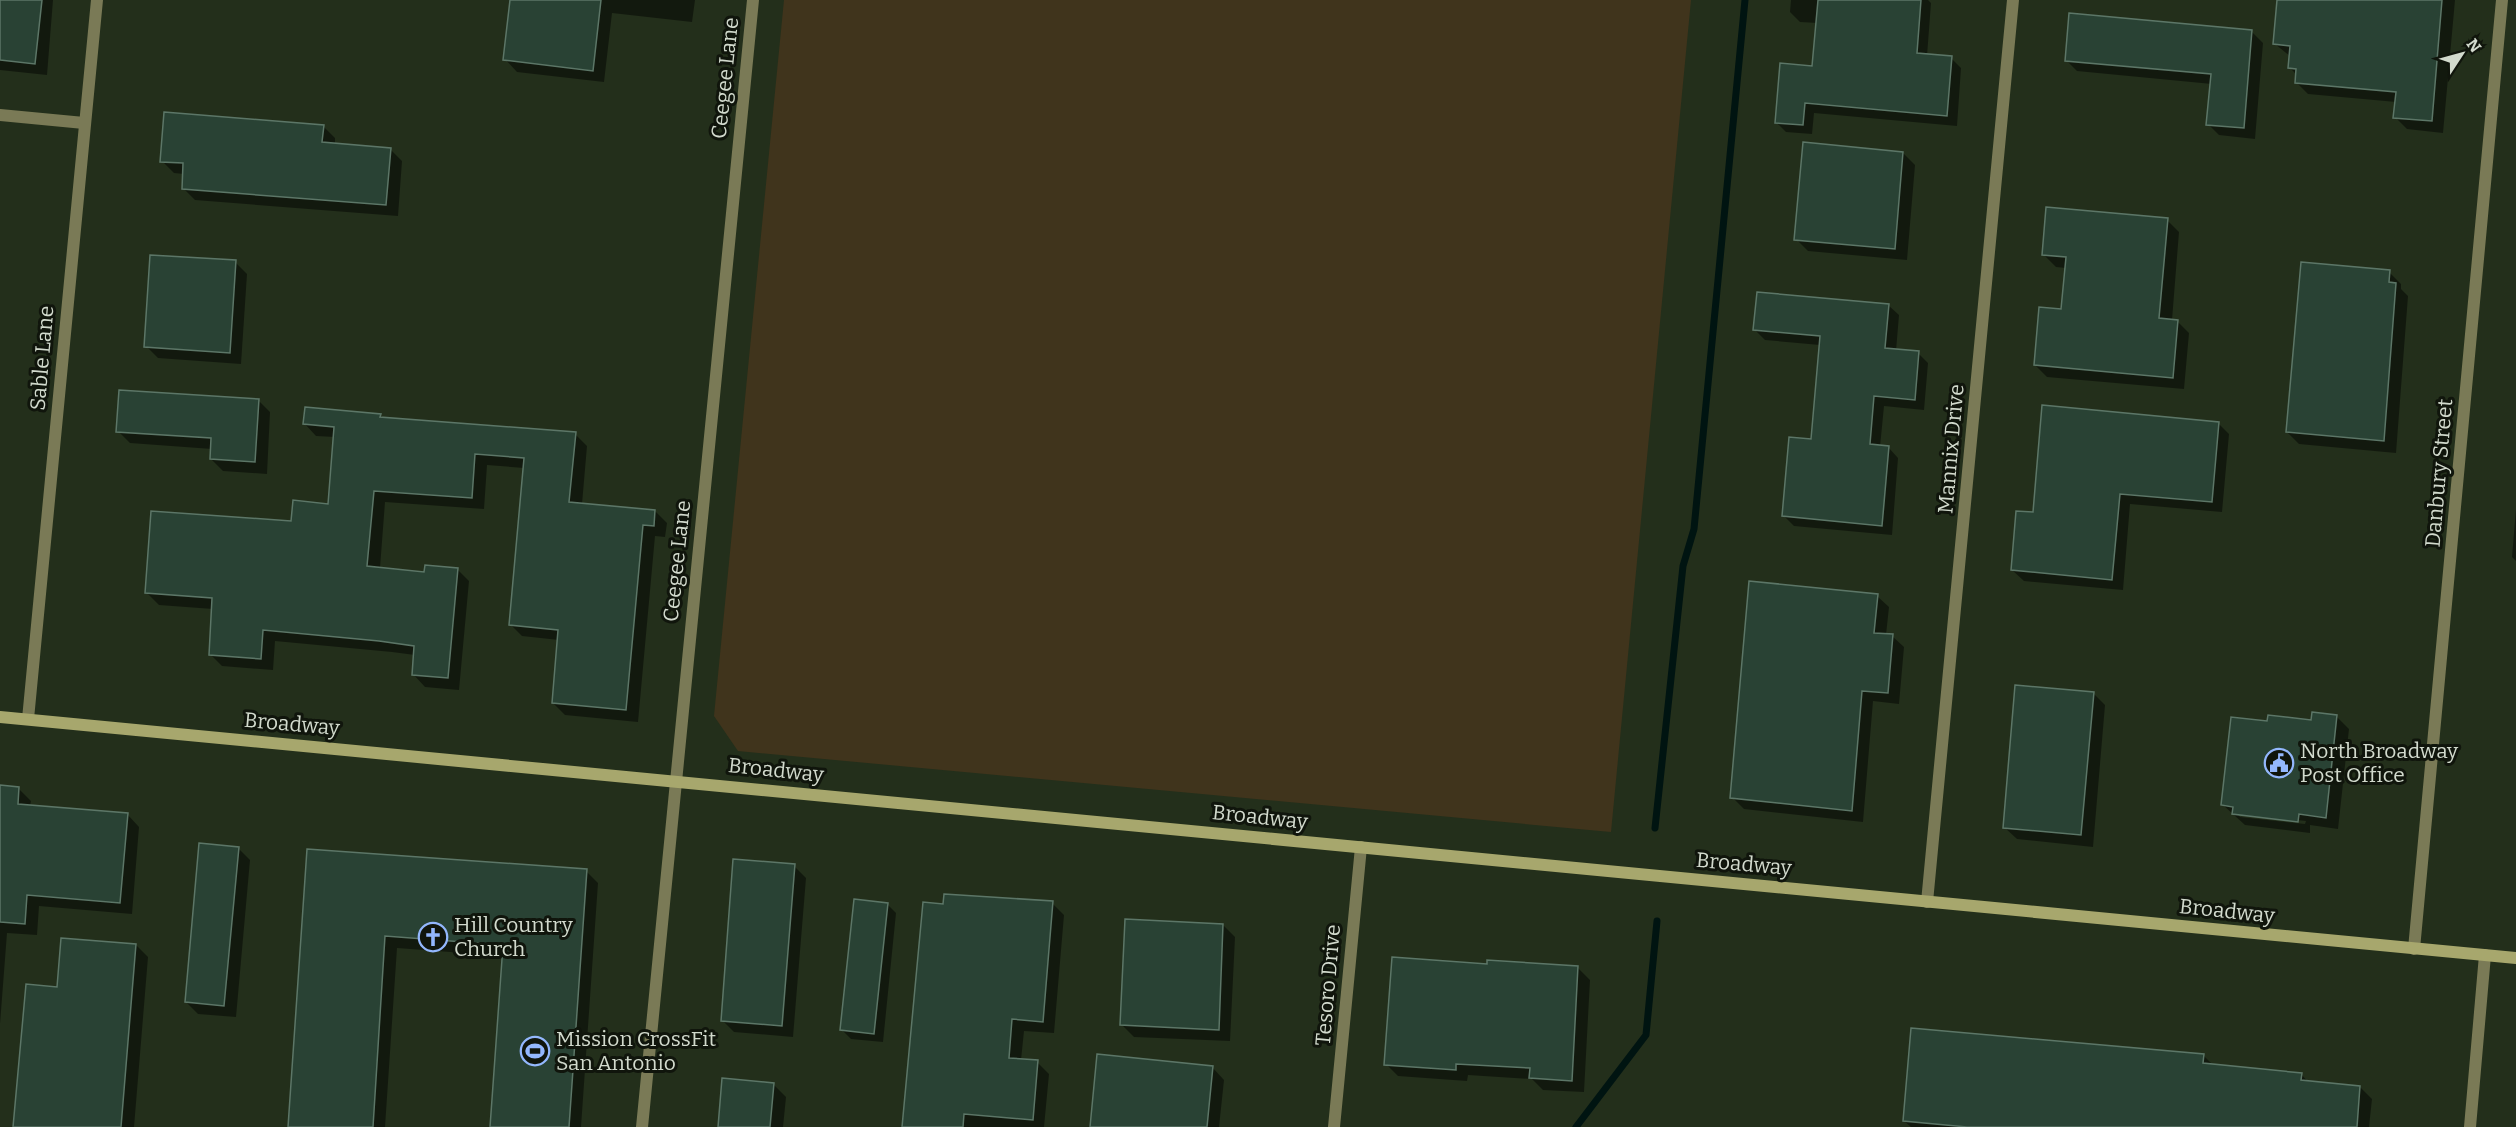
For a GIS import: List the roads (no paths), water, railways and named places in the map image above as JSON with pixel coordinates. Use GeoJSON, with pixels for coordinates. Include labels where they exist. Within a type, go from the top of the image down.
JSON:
{"type":"FeatureCollection","features":[{"type":"Feature","properties":{"kind":"main road","name":"Broadway"},"geometry":{"type":"LineString","coordinates":[[0,717],[2516,958]]}},
{"type":"Feature","properties":{"kind":"street","name":"Sable Lane"},"geometry":{"type":"LineString","coordinates":[[28,719],[97,0]]}},
{"type":"Feature","properties":{"kind":"street","name":"Ceegee Lane"},"geometry":{"type":"LineString","coordinates":[[642,1127],[674,780],[753,0]]}},
{"type":"Feature","properties":{"kind":"street","name":"Mannix Drive"},"geometry":{"type":"LineString","coordinates":[[1927,902],[2013,0]]}},
{"type":"Feature","properties":{"kind":"street","name":"Danbury Street"},"geometry":{"type":"LineString","coordinates":[[2414,949],[2502,0]]}},
{"type":"Feature","properties":{"kind":"street"},"geometry":{"type":"LineString","coordinates":[[0,114],[84,123]]}},
{"type":"Feature","properties":{"kind":"street","name":"Tesoro Drive"},"geometry":{"type":"LineString","coordinates":[[1334,1127],[1361,847]]}},
{"type":"Feature","properties":{"kind":"street"},"geometry":{"type":"LineString","coordinates":[[2470,1127],[2485,956]]}},
{"type":"Feature","properties":{"kind":"waterway"},"geometry":{"type":"LineString","coordinates":[[1655,828],[1683,566],[1694,529],[1745,0]]}},
{"type":"Feature","properties":{"kind":"waterway"},"geometry":{"type":"LineString","coordinates":[[1576,1127],[1646,1035],[1657,921]]}},
{"type":"Feature","properties":{"kind":"place","name":"North Broadway Post Office"},"geometry":{"type":"Point","coordinates":[2279,763]}},
{"type":"Feature","properties":{"kind":"place","name":"Hill Country Church"},"geometry":{"type":"Point","coordinates":[433,937]}},
{"type":"Feature","properties":{"kind":"place","name":"Mission CrossFit San Antonio"},"geometry":{"type":"Point","coordinates":[535,1051]}}]}
